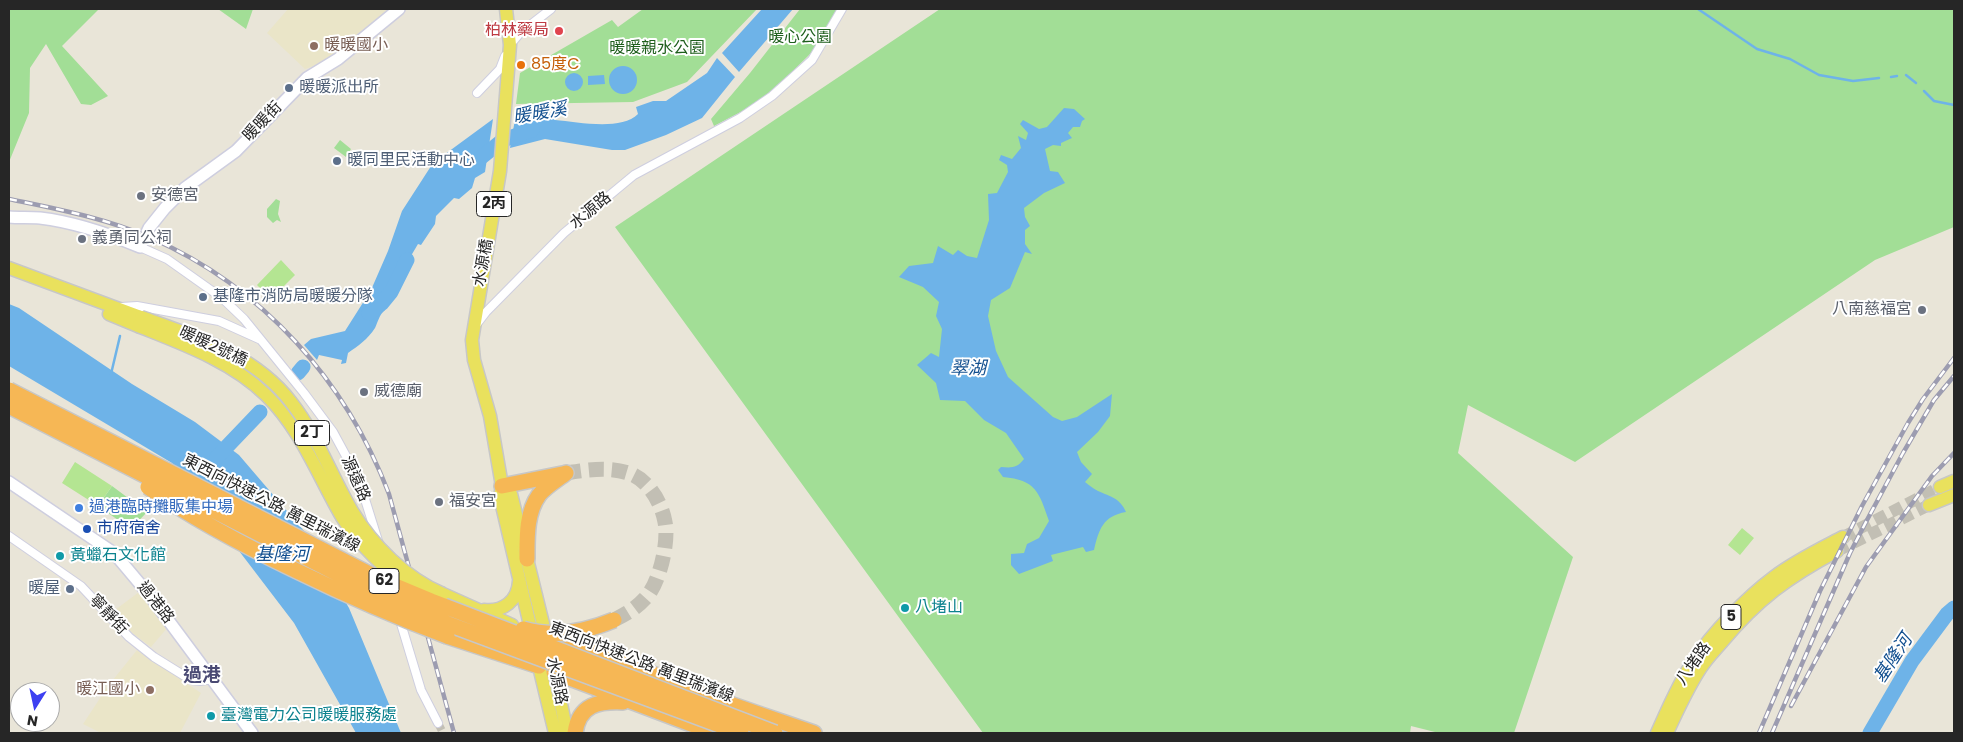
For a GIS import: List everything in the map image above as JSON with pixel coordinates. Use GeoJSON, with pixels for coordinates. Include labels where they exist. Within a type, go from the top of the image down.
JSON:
{"type":"FeatureCollection","features":[{"type":"Feature","properties":{"kind":"highway","name":"東西向快速公路 萬里瑞濱線"},"geometry":{"type":"LineString","coordinates":[[9,390],[334,557],[437,600],[775,733]]}},
{"type":"Feature","properties":{"kind":"highway","name":"東西向快速公路 萬里瑞濱線"},"geometry":{"type":"LineString","coordinates":[[9,406],[119,464],[352,581],[442,621],[740,733]]}},
{"type":"Feature","properties":{"kind":"highway"},"geometry":{"type":"LineString","coordinates":[[119,464],[182,511],[231,538],[336,589],[410,622],[539,666]]}},
{"type":"Feature","properties":{"kind":"highway"},"geometry":{"type":"LineString","coordinates":[[502,486],[566,474],[546,488],[535,502],[529,520],[527,559]]}},
{"type":"Feature","properties":{"kind":"highway"},"geometry":{"type":"LineString","coordinates":[[437,600],[526,630],[541,633],[576,631],[614,620]]}},
{"type":"Feature","properties":{"kind":"highway"},"geometry":{"type":"LineString","coordinates":[[547,638],[689,696],[740,733]]}},
{"type":"Feature","properties":{"kind":"highway"},"geometry":{"type":"LineString","coordinates":[[547,638],[596,650],[685,687],[814,733]]}},
{"type":"Feature","properties":{"kind":"highway"},"geometry":{"type":"LineString","coordinates":[[554,672],[712,732]]}},
{"type":"Feature","properties":{"kind":"highway"},"geometry":{"type":"LineString","coordinates":[[575,733],[582,714],[595,704],[623,702],[643,705]]}},
{"type":"Feature","properties":{"kind":"main road","name":"2丙"},"geometry":{"type":"LineString","coordinates":[[506,9],[510,46]]}},
{"type":"Feature","properties":{"kind":"main road","name":"水源橋"},"geometry":{"type":"LineString","coordinates":[[473,328],[500,171],[510,46]]}},
{"type":"Feature","properties":{"kind":"main road","name":"源遠路"},"geometry":{"type":"LineString","coordinates":[[9,268],[116,308],[139,321]]}},
{"type":"Feature","properties":{"kind":"main road","name":"2丁"},"geometry":{"type":"LineString","coordinates":[[9,276],[139,321]]}},
{"type":"Feature","properties":{"kind":"main road","name":"暖暖2號橋"},"geometry":{"type":"LineString","coordinates":[[139,321],[234,369],[268,397],[296,432],[356,537],[381,564],[407,585],[437,600]]}},
{"type":"Feature","properties":{"kind":"main road","name":"水源路"},"geometry":{"type":"LineString","coordinates":[[473,328],[474,360],[490,416],[502,486],[500,497],[555,733]]}},
{"type":"Feature","properties":{"kind":"main road"},"geometry":{"type":"LineString","coordinates":[[1940,487],[1954,481]]}},
{"type":"Feature","properties":{"kind":"main road","name":"水源路"},"geometry":{"type":"LineString","coordinates":[[502,486],[511,494],[547,638],[567,733]]}},
{"type":"Feature","properties":{"kind":"main road"},"geometry":{"type":"LineString","coordinates":[[1929,505],[1954,495]]}},
{"type":"Feature","properties":{"kind":"main road","name":"八堵路"},"geometry":{"type":"LineString","coordinates":[[1657,733],[1676,691],[1693,661],[1729,619],[1774,577],[1800,560],[1844,537]]}},
{"type":"Feature","properties":{"kind":"main road","name":"八堵路"},"geometry":{"type":"LineString","coordinates":[[1667,733],[1684,695],[1701,667],[1736,626],[1780,584],[1837,551]]}},
{"type":"Feature","properties":{"kind":"main road"},"geometry":{"type":"LineString","coordinates":[[472,607],[491,611],[504,607],[514,598],[518,591],[518,576]]}},
{"type":"Feature","properties":{"kind":"main road","name":"2丁"},"geometry":{"type":"LineString","coordinates":[[437,600],[472,607],[532,634],[547,638]]}},
{"type":"Feature","properties":{"kind":"main road","name":"2丁"},"geometry":{"type":"LineString","coordinates":[[437,600],[539,666]]}},
{"type":"Feature","properties":{"kind":"main road"},"geometry":{"type":"LineString","coordinates":[[539,666],[554,672]]}},
{"type":"Feature","properties":{"kind":"street","name":"暖暖街"},"geometry":{"type":"LineString","coordinates":[[140,247],[149,228],[185,188],[236,150],[307,78],[338,59],[399,9]]}},
{"type":"Feature","properties":{"kind":"street"},"geometry":{"type":"LineString","coordinates":[[477,93],[500,69],[510,46],[520,33],[551,9]]}},
{"type":"Feature","properties":{"kind":"street","name":"水源路"},"geometry":{"type":"LineString","coordinates":[[473,328],[486,312],[564,233],[634,176],[740,118],[772,96],[812,60],[842,9]]}},
{"type":"Feature","properties":{"kind":"street"},"geometry":{"type":"LineString","coordinates":[[10,218],[40,218],[68,224],[117,237],[167,259],[222,298],[261,339]]}},
{"type":"Feature","properties":{"kind":"street","name":"源遠路"},"geometry":{"type":"LineString","coordinates":[[116,308],[137,306],[219,321],[261,339],[304,393],[333,432],[359,480],[373,522],[393,598],[421,690],[438,723]]}},
{"type":"Feature","properties":{"kind":"street","name":"過港路"},"geometry":{"type":"LineString","coordinates":[[9,482],[114,553],[151,597],[252,733]]}},
{"type":"Feature","properties":{"kind":"street","name":"寧靜街"},"geometry":{"type":"LineString","coordinates":[[9,536],[81,586],[129,637],[154,657],[190,680],[212,679]]}},
{"type":"Feature","properties":{"kind":"shaded area","name":"暖暖國小"},"geometry":{"type":"Polygon","coordinates":[[[288,9],[391,9],[334,59],[305,69],[267,33],[288,9]]]}},
{"type":"Feature","properties":{"kind":"shaded area"},"geometry":{"type":"Polygon","coordinates":[[[139,592],[168,627],[151,647],[123,626],[111,613],[139,592]]]}},
{"type":"Feature","properties":{"kind":"shaded area","name":"暖江國小"},"geometry":{"type":"Polygon","coordinates":[[[137,650],[201,693],[180,733],[101,733],[83,724],[108,686],[137,650]]]}},
{"type":"Feature","properties":{"kind":"green space"},"geometry":{"type":"Polygon","coordinates":[[[9,9],[99,9],[62,46],[108,96],[91,105],[81,104],[46,44],[30,68],[29,113],[9,162],[9,9]]]}},
{"type":"Feature","properties":{"kind":"green space"},"geometry":{"type":"Polygon","coordinates":[[[218,9],[253,9],[246,29],[218,9]]]}},
{"type":"Feature","properties":{"kind":"green space","name":"暖暖親水公園"},"geometry":{"type":"Polygon","coordinates":[[[643,9],[757,9],[687,82],[633,102],[516,104],[520,73],[612,20],[618,27],[643,9]]]}},
{"type":"Feature","properties":{"kind":"green space","name":"暖心公園"},"geometry":{"type":"Polygon","coordinates":[[[800,9],[837,9],[814,50],[787,77],[756,104],[714,126],[711,119],[800,9]]]}},
{"type":"Feature","properties":{"kind":"green space"},"geometry":{"type":"Polygon","coordinates":[[[940,9],[1954,9],[1954,227],[1875,260],[1575,462],[1468,405],[1458,453],[1573,557],[1514,733],[1439,733],[1411,726],[1410,733],[983,733],[615,227],[940,9]]]}},
{"type":"Feature","properties":{"kind":"green space"},"geometry":{"type":"Polygon","coordinates":[[[340,140],[351,149],[346,157],[334,148],[340,140]]]}},
{"type":"Feature","properties":{"kind":"green space"},"geometry":{"type":"Polygon","coordinates":[[[276,199],[280,201],[278,214],[281,222],[277,220],[273,223],[267,217],[267,209],[276,199]]]}},
{"type":"Feature","properties":{"kind":"green space"},"geometry":{"type":"Polygon","coordinates":[[[281,260],[295,275],[271,299],[257,285],[281,260]]]}},
{"type":"Feature","properties":{"kind":"green space"},"geometry":{"type":"Polygon","coordinates":[[[75,462],[112,486],[98,506],[62,483],[75,462]]]}},
{"type":"Feature","properties":{"kind":"green space"},"geometry":{"type":"Polygon","coordinates":[[[112,486],[147,512],[131,529],[98,506],[112,486]]]}},
{"type":"Feature","properties":{"kind":"green space"},"geometry":{"type":"Polygon","coordinates":[[[1742,528],[1754,538],[1740,555],[1728,545],[1742,528]]]}},
{"type":"Feature","properties":{"kind":"water"},"geometry":{"type":"Polygon","coordinates":[[[762,9],[793,9],[739,72],[722,53],[762,9]]]}},
{"type":"Feature","properties":{"kind":"water"},"geometry":{"type":"Polygon","coordinates":[[[717,58],[735,77],[702,118],[666,135],[625,150],[612,150],[545,139],[510,148],[517,108],[547,111],[555,120],[599,124],[621,122],[638,114],[636,107],[653,101],[666,101],[707,73],[717,58]]]}},
{"type":"Feature","properties":{"kind":"water"},"geometry":{"type":"Polygon","coordinates":[[[623,66],[633,70],[637,80],[633,90],[623,94],[613,90],[609,80],[613,70],[623,66]]]}},
{"type":"Feature","properties":{"kind":"water"},"geometry":{"type":"Polygon","coordinates":[[[570,73],[578,73],[583,78],[581,89],[570,91],[565,86],[565,78],[570,73]]]}},
{"type":"Feature","properties":{"kind":"water"},"geometry":{"type":"Polygon","coordinates":[[[604,75],[605,84],[588,85],[588,76],[604,75]]]}},
{"type":"Feature","properties":{"kind":"water","name":"翠湖"},"geometry":{"type":"Polygon","coordinates":[[[1064,108],[1074,109],[1085,119],[1080,127],[1073,127],[1068,133],[1072,138],[1061,143],[1061,146],[1053,145],[1045,149],[1050,171],[1058,172],[1065,183],[1044,193],[1024,208],[1025,217],[1030,226],[1025,230],[1025,244],[1032,254],[1025,252],[1010,288],[991,300],[988,316],[996,351],[1008,377],[1053,417],[1062,421],[1077,417],[1112,394],[1110,416],[1098,432],[1077,452],[1081,462],[1092,474],[1085,482],[1118,501],[1126,512],[1107,520],[1100,530],[1094,550],[1086,552],[1083,547],[1051,555],[1053,561],[1019,574],[1011,565],[1011,554],[1024,553],[1027,544],[1039,538],[1049,521],[1042,502],[1035,489],[1023,481],[1003,477],[998,470],[1001,467],[1017,466],[1024,459],[1006,433],[984,420],[965,401],[940,400],[936,383],[917,365],[931,353],[939,357],[942,329],[936,316],[939,302],[923,287],[899,277],[909,266],[933,263],[938,246],[953,255],[958,250],[967,256],[977,258],[989,220],[988,194],[997,193],[1008,172],[1007,165],[999,160],[1001,155],[1012,159],[1021,148],[1018,136],[1026,140],[1028,133],[1020,124],[1023,120],[1039,129],[1047,127],[1064,108]]]}},
{"type":"Feature","properties":{"kind":"water"},"geometry":{"type":"Polygon","coordinates":[[[493,119],[485,172],[475,178],[472,188],[459,199],[454,198],[436,216],[435,224],[421,245],[418,244],[385,300],[385,310],[375,328],[363,342],[348,353],[346,363],[341,364],[342,360],[319,355],[317,360],[304,345],[311,339],[345,331],[371,290],[388,251],[402,211],[433,163],[493,119]]]}},
{"type":"Feature","properties":{"kind":"water"},"geometry":{"type":"Polygon","coordinates":[[[9,304],[19,308],[132,384],[195,422],[239,455],[304,531],[349,608],[401,733],[356,733],[294,623],[172,463],[9,366],[9,304]]]}},
{"type":"Feature","properties":{"kind":"waterway"},"geometry":{"type":"LineString","coordinates":[[1698,9],[1757,49],[1790,59],[1819,75],[1853,81],[1879,78]]}},
{"type":"Feature","properties":{"kind":"waterway"},"geometry":{"type":"LineString","coordinates":[[1906,75],[1916,83]]}},
{"type":"Feature","properties":{"kind":"waterway"},"geometry":{"type":"LineString","coordinates":[[1891,77],[1897,76]]}},
{"type":"Feature","properties":{"kind":"waterway"},"geometry":{"type":"LineString","coordinates":[[1924,91],[1934,101],[1954,105]]}},
{"type":"Feature","properties":{"kind":"waterway","name":"暖暖溪"},"geometry":{"type":"LineString","coordinates":[[473,164],[503,140],[532,130]]}},
{"type":"Feature","properties":{"kind":"waterway","name":"暖暖溪"},"geometry":{"type":"LineString","coordinates":[[369,313],[382,303],[391,292],[407,260]]}},
{"type":"Feature","properties":{"kind":"waterway"},"geometry":{"type":"LineString","coordinates":[[111,374],[120,336]]}},
{"type":"Feature","properties":{"kind":"waterway","name":"暖暖溪"},"geometry":{"type":"LineString","coordinates":[[298,373],[303,367]]}},
{"type":"Feature","properties":{"kind":"waterway","name":"暖暖溪"},"geometry":{"type":"LineString","coordinates":[[217,457],[260,412]]}},
{"type":"Feature","properties":{"kind":"waterway","name":"基隆河"},"geometry":{"type":"LineString","coordinates":[[1870,733],[1912,661],[1947,614],[1954,608]]}},
{"type":"Feature","properties":{"kind":"tunnel"},"geometry":{"type":"LineString","coordinates":[[566,473],[607,469],[631,474],[638,477],[649,488],[661,508],[665,522],[666,539],[660,570],[656,580],[648,595],[637,606],[614,620]]}},
{"type":"Feature","properties":{"kind":"tunnel"},"geometry":{"type":"LineString","coordinates":[[1843,537],[1940,487]]}},
{"type":"Feature","properties":{"kind":"tunnel"},"geometry":{"type":"LineString","coordinates":[[1837,551],[1929,505]]}},
{"type":"Feature","properties":{"kind":"tunnel"},"geometry":{"type":"LineString","coordinates":[[438,723],[443,733]]}},
{"type":"Feature","properties":{"kind":"railway"},"geometry":{"type":"LineString","coordinates":[[9,199],[63,210],[117,225],[151,238],[192,258],[229,283],[264,311],[296,342],[324,376],[349,413],[371,453],[389,494],[454,733]]}},
{"type":"Feature","properties":{"kind":"railway"},"geometry":{"type":"LineString","coordinates":[[1759,733],[1820,591],[1862,506],[1908,423],[1923,399],[1954,358]]}},
{"type":"Feature","properties":{"kind":"railway"},"geometry":{"type":"LineString","coordinates":[[1772,733],[1850,553],[1903,453],[1934,400],[1954,376]]}},
{"type":"Feature","properties":{"kind":"railway"},"geometry":{"type":"LineString","coordinates":[[1791,706],[1866,567],[1932,476],[1954,453]]}},
{"type":"Feature","properties":{"kind":"place","name":"柏林藥局"},"geometry":{"type":"Point","coordinates":[559,31]}},
{"type":"Feature","properties":{"kind":"place","name":"暖暖國小"},"geometry":{"type":"Point","coordinates":[314,46]}},
{"type":"Feature","properties":{"kind":"place","name":"85度C"},"geometry":{"type":"Point","coordinates":[521,65]}},
{"type":"Feature","properties":{"kind":"place","name":"暖暖派出所"},"geometry":{"type":"Point","coordinates":[289,88]}},
{"type":"Feature","properties":{"kind":"place","name":"暖同里民活動中心"},"geometry":{"type":"Point","coordinates":[337,161]}},
{"type":"Feature","properties":{"kind":"place","name":"安德宮"},"geometry":{"type":"Point","coordinates":[141,196]}},
{"type":"Feature","properties":{"kind":"place","name":"義勇同公祠"},"geometry":{"type":"Point","coordinates":[82,239]}},
{"type":"Feature","properties":{"kind":"place","name":"基隆市消防局暖暖分隊"},"geometry":{"type":"Point","coordinates":[203,297]}},
{"type":"Feature","properties":{"kind":"place","name":"八南慈福宮"},"geometry":{"type":"Point","coordinates":[1922,310]}},
{"type":"Feature","properties":{"kind":"place","name":"威德廟"},"geometry":{"type":"Point","coordinates":[364,392]}},
{"type":"Feature","properties":{"kind":"place","name":"福安宮"},"geometry":{"type":"Point","coordinates":[439,502]}},
{"type":"Feature","properties":{"kind":"place","name":"過港臨時攤販集中場"},"geometry":{"type":"Point","coordinates":[79,508]}},
{"type":"Feature","properties":{"kind":"place","name":"市府宿舍"},"geometry":{"type":"Point","coordinates":[87,529]}},
{"type":"Feature","properties":{"kind":"place","name":"黃蠟石文化館"},"geometry":{"type":"Point","coordinates":[60,556]}},
{"type":"Feature","properties":{"kind":"place","name":"暖屋"},"geometry":{"type":"Point","coordinates":[70,589]}},
{"type":"Feature","properties":{"kind":"place","name":"八堵山"},"geometry":{"type":"Point","coordinates":[905,608]}},
{"type":"Feature","properties":{"kind":"place","name":"暖江國小"},"geometry":{"type":"Point","coordinates":[150,690]}},
{"type":"Feature","properties":{"kind":"place","name":"臺灣電力公司暖暖服務處"},"geometry":{"type":"Point","coordinates":[211,716]}},
{"type":"Feature","properties":{"kind":"district","name":"過港"},"geometry":{"type":"Point","coordinates":[202,676]}}]}
